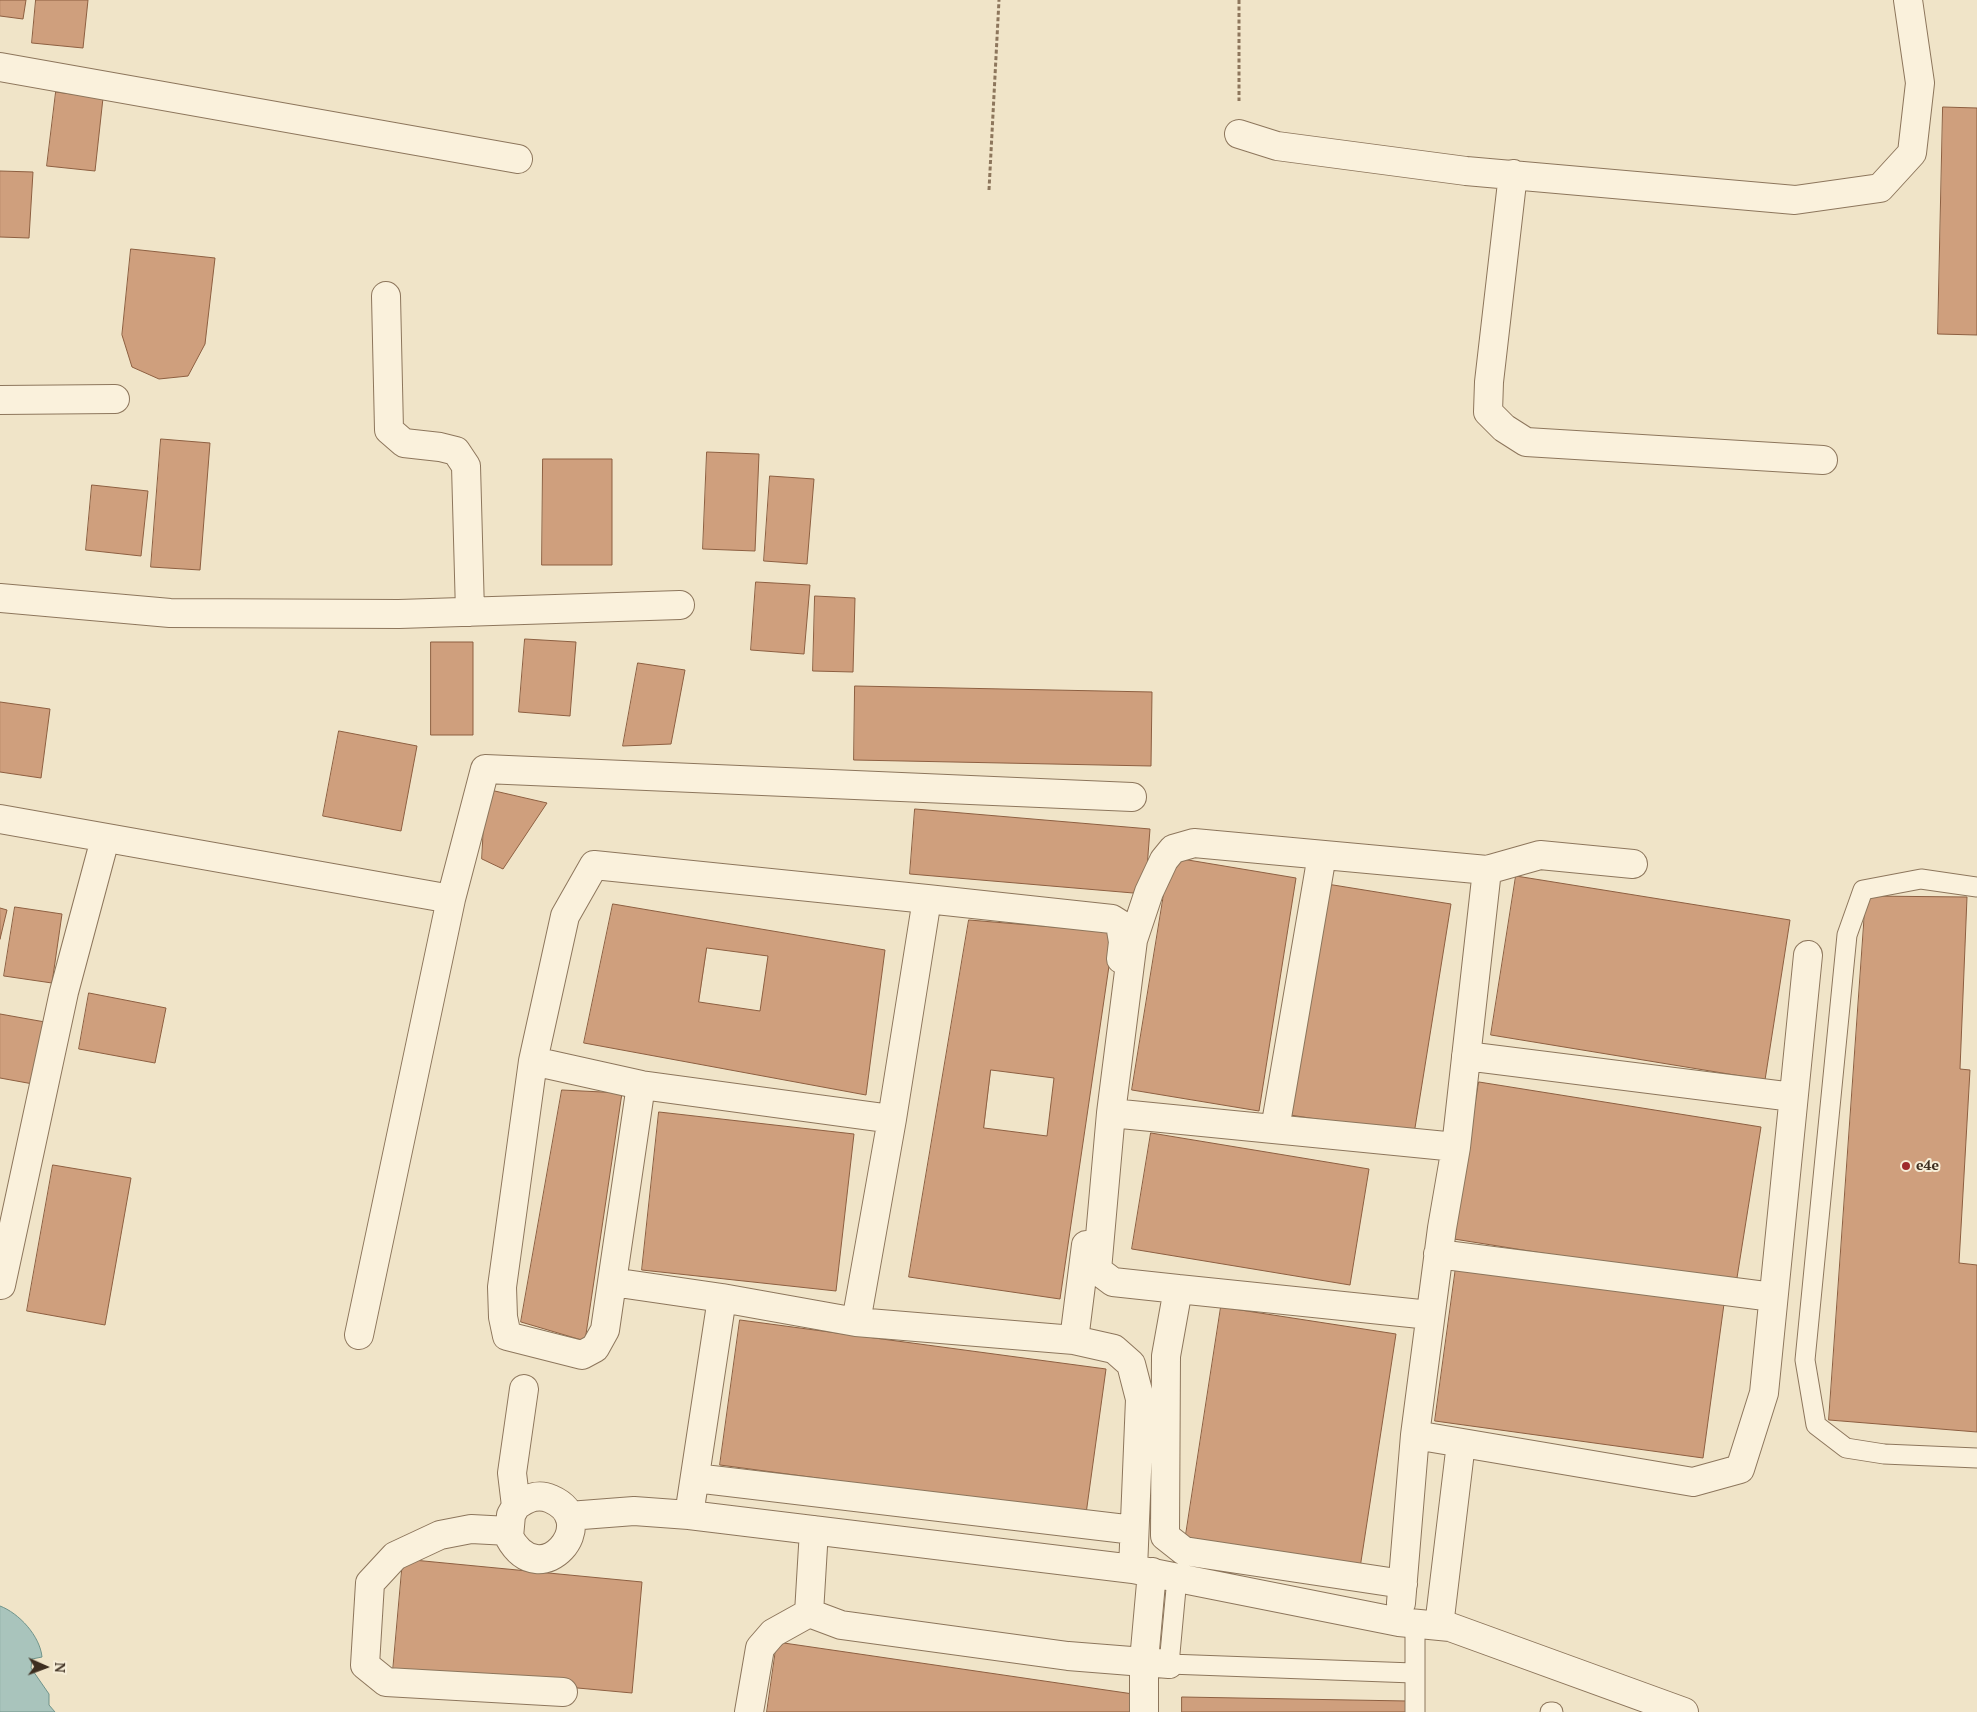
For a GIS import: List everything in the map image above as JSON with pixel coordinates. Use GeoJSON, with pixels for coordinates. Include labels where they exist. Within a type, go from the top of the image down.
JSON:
{"type":"FeatureCollection","features":[{"type":"Feature","properties":{"kind":"street"},"geometry":{"type":"LineString","coordinates":[[1239,134],[1277,146],[1466,171],[1795,200],[1880,188],[1912,153],[1920,83],[1908,0]]}},
{"type":"Feature","properties":{"kind":"street"},"geometry":{"type":"LineString","coordinates":[[0,67],[518,159]]}},
{"type":"Feature","properties":{"kind":"street"},"geometry":{"type":"LineString","coordinates":[[1513,174],[1488,412],[1504,428],[1526,442],[1823,460]]}},
{"type":"Feature","properties":{"kind":"street"},"geometry":{"type":"LineString","coordinates":[[386,296],[390,430],[404,443],[440,447],[456,451],[466,466],[470,612]]}},
{"type":"Feature","properties":{"kind":"street"},"geometry":{"type":"LineString","coordinates":[[0,400],[114,399]]}},
{"type":"Feature","properties":{"kind":"street"},"geometry":{"type":"LineString","coordinates":[[0,598],[170,613],[399,614],[680,605]]}},
{"type":"Feature","properties":{"kind":"street"},"geometry":{"type":"LineString","coordinates":[[359,1335],[451,899],[485,769],[1132,797]]}},
{"type":"Feature","properties":{"kind":"street"},"geometry":{"type":"LineString","coordinates":[[0,820],[451,899]]}},
{"type":"Feature","properties":{"kind":"street"},"geometry":{"type":"LineString","coordinates":[[1,1286],[64,992],[105,838]]}},
{"type":"Feature","properties":{"kind":"street"},"geometry":{"type":"LineString","coordinates":[[1430,1315],[1113,1282],[1097,1270],[1112,1113],[1133,940],[1149,892],[1164,860],[1173,849],[1194,843],[1487,870],[1540,855],[1633,864]]}},
{"type":"Feature","properties":{"kind":"street"},"geometry":{"type":"LineString","coordinates":[[1275,1130],[1322,855]]}},
{"type":"Feature","properties":{"kind":"street"},"geometry":{"type":"LineString","coordinates":[[641,1085],[605,1330],[595,1348],[582,1355],[507,1336],[503,1316],[502,1288],[533,1061],[565,916],[594,865],[1112,919],[1120,924],[1123,942],[1074,1340]]}},
{"type":"Feature","properties":{"kind":"street"},"geometry":{"type":"LineString","coordinates":[[1418,1624],[1402,1584],[1415,1435],[1438,1254],[1456,1147],[1487,870]]}},
{"type":"Feature","properties":{"kind":"street"},"geometry":{"type":"LineString","coordinates":[[856,1322],[892,1119],[927,899]]}},
{"type":"Feature","properties":{"kind":"street"},"geometry":{"type":"LineString","coordinates":[[1415,1435],[1693,1482],[1740,1469],[1764,1393],[1808,955]]}},
{"type":"Feature","properties":{"kind":"street"},"geometry":{"type":"LineString","coordinates":[[1466,1056],[1794,1097]]}},
{"type":"Feature","properties":{"kind":"street"},"geometry":{"type":"LineString","coordinates":[[533,1061],[641,1085],[892,1119]]}},
{"type":"Feature","properties":{"kind":"street"},"geometry":{"type":"LineString","coordinates":[[1112,1113],[1456,1147]]}},
{"type":"Feature","properties":{"kind":"street"},"geometry":{"type":"LineString","coordinates":[[1438,1254],[1773,1297]]}},
{"type":"Feature","properties":{"kind":"street"},"geometry":{"type":"LineString","coordinates":[[612,1282],[722,1298],[856,1322],[1074,1340],[1114,1349],[1131,1364],[1140,1399],[1134,1530],[1154,1573],[1156,1663],[1144,1712]]}},
{"type":"Feature","properties":{"kind":"street"},"geometry":{"type":"LineString","coordinates":[[1178,1288],[1166,1356],[1165,1536],[1184,1551],[1402,1584]]}},
{"type":"Feature","properties":{"kind":"street"},"geometry":{"type":"LineString","coordinates":[[689,1515],[722,1298]]}},
{"type":"Feature","properties":{"kind":"street"},"geometry":{"type":"LineString","coordinates":[[524,1389],[512,1474],[512,1519],[514,1546],[522,1554],[541,1560],[550,1557],[566,1545],[570,1536],[569,1516],[564,1507],[546,1496],[535,1496],[525,1500],[512,1519],[440,1535],[396,1556],[370,1583],[365,1665],[386,1682],[563,1692]]}},
{"type":"Feature","properties":{"kind":"street"},"geometry":{"type":"LineString","coordinates":[[1418,1624],[1461,1443]]}},
{"type":"Feature","properties":{"kind":"street"},"geometry":{"type":"LineString","coordinates":[[695,1478],[1134,1530]]}},
{"type":"Feature","properties":{"kind":"street"},"geometry":{"type":"LineString","coordinates":[[569,1516],[634,1511],[689,1515],[1154,1573],[1418,1624],[1450,1627],[1684,1712]]}},
{"type":"Feature","properties":{"kind":"street"},"geometry":{"type":"LineString","coordinates":[[809,1613],[814,1530]]}},
{"type":"Feature","properties":{"kind":"street"},"geometry":{"type":"LineString","coordinates":[[809,1613],[841,1626],[1068,1656],[1156,1663]]}},
{"type":"Feature","properties":{"kind":"street"},"geometry":{"type":"LineString","coordinates":[[749,1712],[760,1648],[773,1633],[809,1613]]}},
{"type":"Feature","properties":{"kind":"lane"},"geometry":{"type":"LineString","coordinates":[[1977,887],[1921,879],[1863,890],[1847,936],[1805,1360],[1816,1425],[1846,1448],[1884,1454],[1977,1458]]}},
{"type":"Feature","properties":{"kind":"lane"},"geometry":{"type":"LineString","coordinates":[[1415,1712],[1413,1673],[1418,1624]]}},
{"type":"Feature","properties":{"kind":"lane"},"geometry":{"type":"LineString","coordinates":[[1156,1663],[1413,1673]]}},
{"type":"Feature","properties":{"kind":"path"},"geometry":{"type":"LineString","coordinates":[[989,190],[999,0]]}},
{"type":"Feature","properties":{"kind":"path"},"geometry":{"type":"LineString","coordinates":[[1239,0],[1239,134]]}},
{"type":"Feature","properties":{"kind":"water"},"geometry":{"type":"Polygon","coordinates":[[[0,1606],[14,1614],[33,1633],[42,1657],[32,1659],[31,1668],[49,1694],[49,1705],[55,1712],[0,1712],[0,1606]]]}},
{"type":"Feature","properties":{"kind":"building"},"geometry":{"type":"Polygon","coordinates":[[[0,0],[26,0],[23,19],[0,16],[0,0]]]}},
{"type":"Feature","properties":{"kind":"building"},"geometry":{"type":"Polygon","coordinates":[[[36,0],[88,0],[83,48],[32,43],[36,0]]]}},
{"type":"Feature","properties":{"kind":"building"},"geometry":{"type":"Polygon","coordinates":[[[56,92],[103,98],[95,171],[47,166],[56,92]]]}},
{"type":"Feature","properties":{"kind":"building"},"geometry":{"type":"Polygon","coordinates":[[[1943,107],[1977,108],[1977,335],[1938,334],[1943,107]]]}},
{"type":"Feature","properties":{"kind":"building"},"geometry":{"type":"Polygon","coordinates":[[[0,171],[33,172],[29,238],[0,237],[0,171]]]}},
{"type":"Feature","properties":{"kind":"building"},"geometry":{"type":"Polygon","coordinates":[[[131,249],[215,258],[205,344],[188,376],[159,379],[132,367],[122,335],[131,249]]]}},
{"type":"Feature","properties":{"kind":"building"},"geometry":{"type":"Polygon","coordinates":[[[161,439],[210,443],[200,570],[151,567],[161,439]]]}},
{"type":"Feature","properties":{"kind":"building"},"geometry":{"type":"Polygon","coordinates":[[[707,452],[759,454],[755,551],[703,549],[707,452]]]}},
{"type":"Feature","properties":{"kind":"building"},"geometry":{"type":"Polygon","coordinates":[[[543,459],[612,459],[612,565],[542,565],[543,459]]]}},
{"type":"Feature","properties":{"kind":"building"},"geometry":{"type":"Polygon","coordinates":[[[770,476],[814,479],[807,564],[764,561],[770,476]]]}},
{"type":"Feature","properties":{"kind":"building"},"geometry":{"type":"Polygon","coordinates":[[[92,485],[148,491],[141,556],[86,550],[92,485]]]}},
{"type":"Feature","properties":{"kind":"building"},"geometry":{"type":"Polygon","coordinates":[[[756,582],[810,585],[804,654],[751,650],[756,582]]]}},
{"type":"Feature","properties":{"kind":"building"},"geometry":{"type":"Polygon","coordinates":[[[815,596],[855,598],[853,672],[813,671],[815,596]]]}},
{"type":"Feature","properties":{"kind":"building"},"geometry":{"type":"Polygon","coordinates":[[[525,639],[576,642],[570,716],[519,712],[525,639]]]}},
{"type":"Feature","properties":{"kind":"building"},"geometry":{"type":"Polygon","coordinates":[[[431,642],[473,642],[473,735],[431,735],[431,642]]]}},
{"type":"Feature","properties":{"kind":"building"},"geometry":{"type":"Polygon","coordinates":[[[638,663],[685,670],[671,744],[623,746],[638,663]]]}},
{"type":"Feature","properties":{"kind":"building"},"geometry":{"type":"Polygon","coordinates":[[[855,686],[1152,692],[1151,766],[854,760],[855,686]]]}},
{"type":"Feature","properties":{"kind":"building"},"geometry":{"type":"Polygon","coordinates":[[[0,702],[50,709],[41,778],[0,772],[0,702]]]}},
{"type":"Feature","properties":{"kind":"building"},"geometry":{"type":"Polygon","coordinates":[[[339,731],[417,746],[401,831],[323,816],[339,731]]]}},
{"type":"Feature","properties":{"kind":"building"},"geometry":{"type":"Polygon","coordinates":[[[486,789],[547,803],[503,869],[482,859],[486,789]]]}},
{"type":"Feature","properties":{"kind":"building"},"geometry":{"type":"Polygon","coordinates":[[[915,809],[1150,829],[1145,894],[910,874],[915,809]]]}},
{"type":"Feature","properties":{"kind":"building"},"geometry":{"type":"Polygon","coordinates":[[[1170,857],[1296,878],[1259,1111],[1132,1090],[1170,857]]]}},
{"type":"Feature","properties":{"kind":"building"},"geometry":{"type":"Polygon","coordinates":[[[1516,876],[1790,920],[1765,1080],[1491,1035],[1516,876]]]}},
{"type":"Feature","properties":{"kind":"building"},"geometry":{"type":"Polygon","coordinates":[[[1327,884],[1451,904],[1414,1134],[1290,1115],[1327,884]]]}},
{"type":"Feature","properties":{"kind":"building","name":"e4e"},"geometry":{"type":"Polygon","coordinates":[[[1866,896],[1967,897],[1960,1069],[1970,1070],[1959,1263],[1977,1265],[1977,1432],[1829,1420],[1866,896]]]}},
{"type":"Feature","properties":{"kind":"building"},"geometry":{"type":"Polygon","coordinates":[[[613,904],[885,950],[866,1095],[584,1043],[613,904]],[[707,948],[699,1002],[760,1011],[768,956],[707,948]]]}},
{"type":"Feature","properties":{"kind":"building"},"geometry":{"type":"Polygon","coordinates":[[[15,907],[62,914],[52,983],[4,976],[15,907]]]}},
{"type":"Feature","properties":{"kind":"building"},"geometry":{"type":"Polygon","coordinates":[[[0,908],[7,910],[0,939],[0,908]]]}},
{"type":"Feature","properties":{"kind":"building"},"geometry":{"type":"Polygon","coordinates":[[[969,920],[1114,932],[1060,1299],[909,1277],[969,920]],[[991,1070],[984,1128],[1047,1136],[1054,1078],[991,1070]]]}},
{"type":"Feature","properties":{"kind":"building"},"geometry":{"type":"Polygon","coordinates":[[[89,993],[166,1008],[155,1063],[79,1049],[89,993]]]}},
{"type":"Feature","properties":{"kind":"building"},"geometry":{"type":"Polygon","coordinates":[[[0,1014],[45,1022],[33,1084],[0,1078],[0,1014]]]}},
{"type":"Feature","properties":{"kind":"building"},"geometry":{"type":"Polygon","coordinates":[[[1479,1082],[1761,1127],[1736,1284],[1454,1239],[1479,1082]]]}},
{"type":"Feature","properties":{"kind":"building"},"geometry":{"type":"Polygon","coordinates":[[[562,1090],[622,1093],[585,1341],[521,1322],[562,1090]]]}},
{"type":"Feature","properties":{"kind":"building"},"geometry":{"type":"Polygon","coordinates":[[[659,1112],[854,1134],[836,1291],[642,1270],[659,1112]]]}},
{"type":"Feature","properties":{"kind":"building"},"geometry":{"type":"Polygon","coordinates":[[[1151,1133],[1369,1169],[1350,1285],[1132,1249],[1151,1133]]]}},
{"type":"Feature","properties":{"kind":"building"},"geometry":{"type":"Polygon","coordinates":[[[53,1165],[131,1178],[105,1325],[27,1311],[53,1165]]]}},
{"type":"Feature","properties":{"kind":"building"},"geometry":{"type":"Polygon","coordinates":[[[1456,1267],[1724,1304],[1703,1458],[1435,1421],[1456,1267]]]}},
{"type":"Feature","properties":{"kind":"building"},"geometry":{"type":"Polygon","coordinates":[[[1221,1307],[1396,1334],[1360,1568],[1185,1541],[1221,1307]]]}},
{"type":"Feature","properties":{"kind":"building"},"geometry":{"type":"Polygon","coordinates":[[[740,1320],[1106,1369],[1086,1514],[720,1465],[740,1320]]]}},
{"type":"Feature","properties":{"kind":"building"},"geometry":{"type":"Polygon","coordinates":[[[403,1559],[642,1582],[632,1693],[393,1671],[403,1559]]]}},
{"type":"Feature","properties":{"kind":"building"},"geometry":{"type":"Polygon","coordinates":[[[777,1642],[1140,1695],[1138,1712],[767,1712],[777,1642]]]}},
{"type":"Feature","properties":{"kind":"building"},"geometry":{"type":"Polygon","coordinates":[[[1182,1697],[1407,1701],[1407,1712],[1182,1712],[1182,1697]]]}},
{"type":"Feature","properties":{"kind":"place","name":"e4e"},"geometry":{"type":"Point","coordinates":[1906,1166]}}]}
